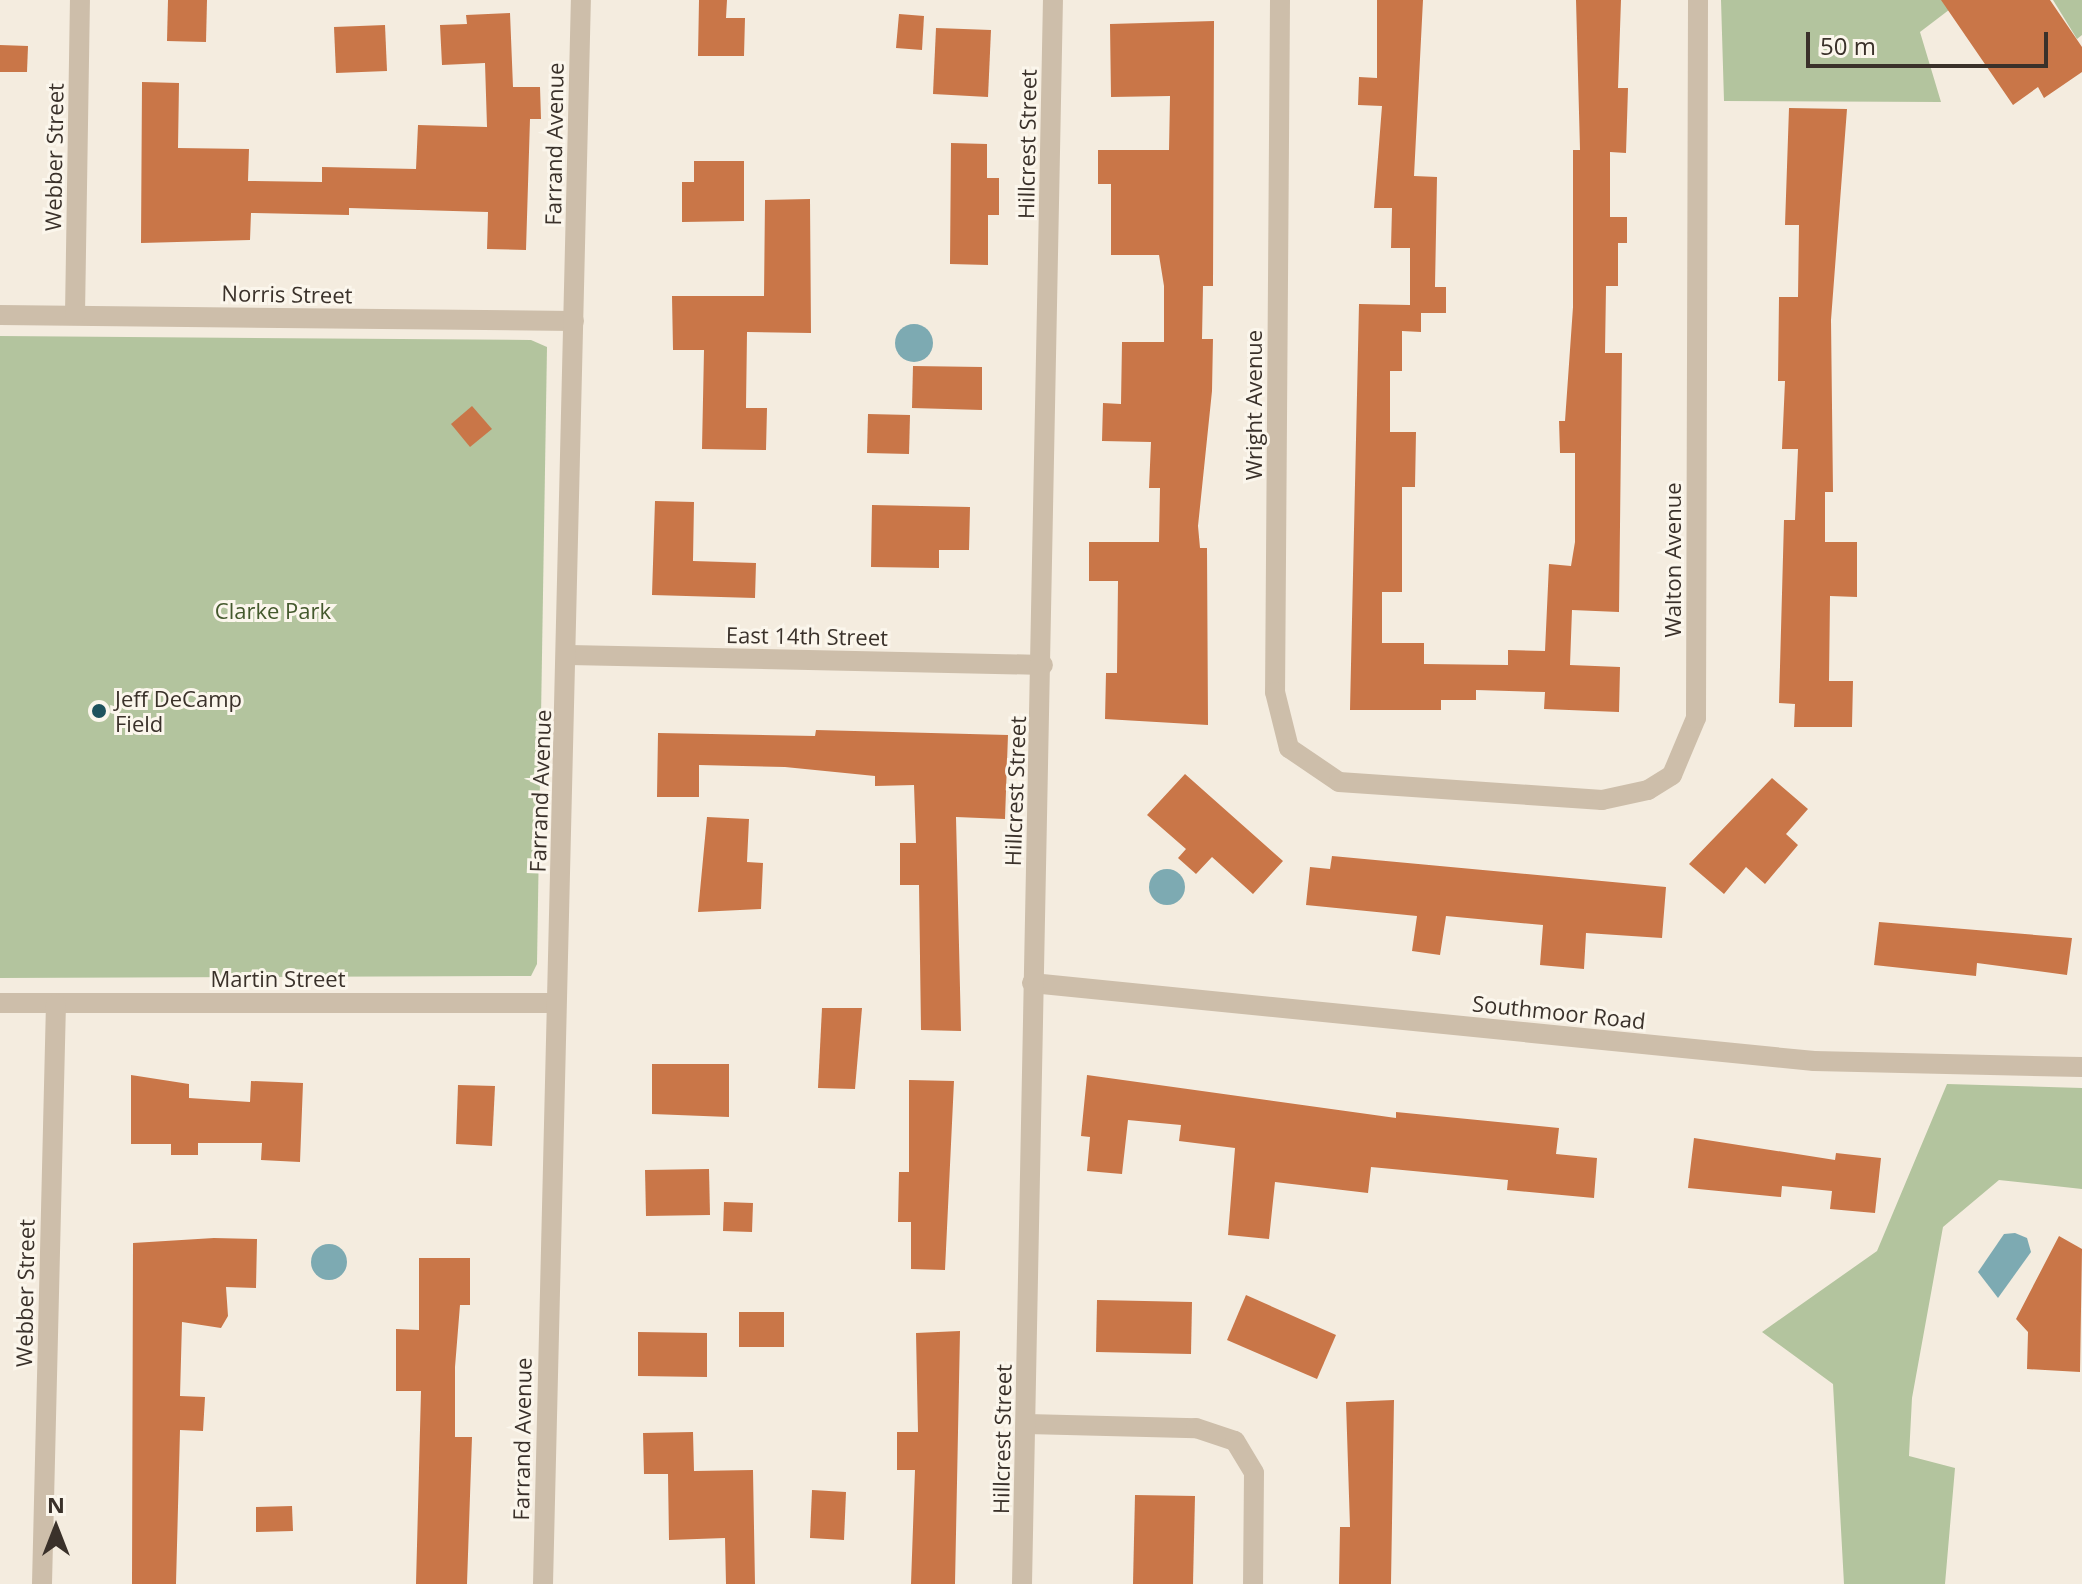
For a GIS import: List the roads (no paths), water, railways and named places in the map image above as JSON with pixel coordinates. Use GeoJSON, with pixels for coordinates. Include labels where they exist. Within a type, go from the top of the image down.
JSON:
{"type":"FeatureCollection","features":[{"type":"Feature","properties":{"kind":"street","name":"Webber Street"},"geometry":{"type":"LineString","coordinates":[[75,315],[80,0]]}},
{"type":"Feature","properties":{"kind":"street","name":"Farrand Avenue"},"geometry":{"type":"LineString","coordinates":[[543,1584],[556,1003],[569,655],[581,0]]}},
{"type":"Feature","properties":{"kind":"street","name":"Hillcrest Street"},"geometry":{"type":"LineString","coordinates":[[1022,1584],[1032,983],[1043,665],[1053,0]]}},
{"type":"Feature","properties":{"kind":"street","name":"Wright Avenue"},"geometry":{"type":"LineString","coordinates":[[1280,0],[1275,692],[1289,748],[1339,782]]}},
{"type":"Feature","properties":{"kind":"street","name":"Walton Avenue"},"geometry":{"type":"LineString","coordinates":[[1339,782],[1602,800],[1648,790],[1672,775],[1687,749],[1696,718],[1698,0]]}},
{"type":"Feature","properties":{"kind":"street","name":"Norris Street"},"geometry":{"type":"LineString","coordinates":[[0,315],[574,321]]}},
{"type":"Feature","properties":{"kind":"street","name":"East 14th Street"},"geometry":{"type":"LineString","coordinates":[[569,655],[1043,665]]}},
{"type":"Feature","properties":{"kind":"street","name":"Southmoor Road"},"geometry":{"type":"LineString","coordinates":[[1032,983],[1814,1061],[2082,1067]]}},
{"type":"Feature","properties":{"kind":"street","name":"Martin Street"},"geometry":{"type":"LineString","coordinates":[[0,1003],[556,1003]]}},
{"type":"Feature","properties":{"kind":"street","name":"Webber Street"},"geometry":{"type":"LineString","coordinates":[[42,1584],[56,1004]]}},
{"type":"Feature","properties":{"kind":"street"},"geometry":{"type":"LineString","coordinates":[[1027,1424],[1196,1428],[1235,1441],[1254,1473],[1253,1584]]}},
{"type":"Feature","properties":{"kind":"water"},"geometry":{"type":"Polygon","coordinates":[[[914,324],[928,329],[933,343],[928,357],[914,362],[900,357],[895,343],[900,329],[914,324]]]}},
{"type":"Feature","properties":{"kind":"water"},"geometry":{"type":"Polygon","coordinates":[[[1167,869],[1180,874],[1185,887],[1180,900],[1167,905],[1154,900],[1149,887],[1154,874],[1167,869]]]}},
{"type":"Feature","properties":{"kind":"water"},"geometry":{"type":"Polygon","coordinates":[[[2015,1233],[2027,1238],[2031,1252],[1998,1298],[1978,1272],[2004,1234],[2015,1233]]]}},
{"type":"Feature","properties":{"kind":"water"},"geometry":{"type":"Polygon","coordinates":[[[329,1244],[342,1249],[347,1262],[342,1275],[329,1280],[316,1275],[311,1262],[316,1249],[329,1244]]]}},
{"type":"Feature","properties":{"kind":"place","name":"Jeff DeCamp Field"},"geometry":{"type":"Point","coordinates":[99,711]}},
{"type":"Feature","properties":{"kind":"park label","name":"Clarke Park"},"geometry":{"type":"Point","coordinates":[273,611]}}]}
